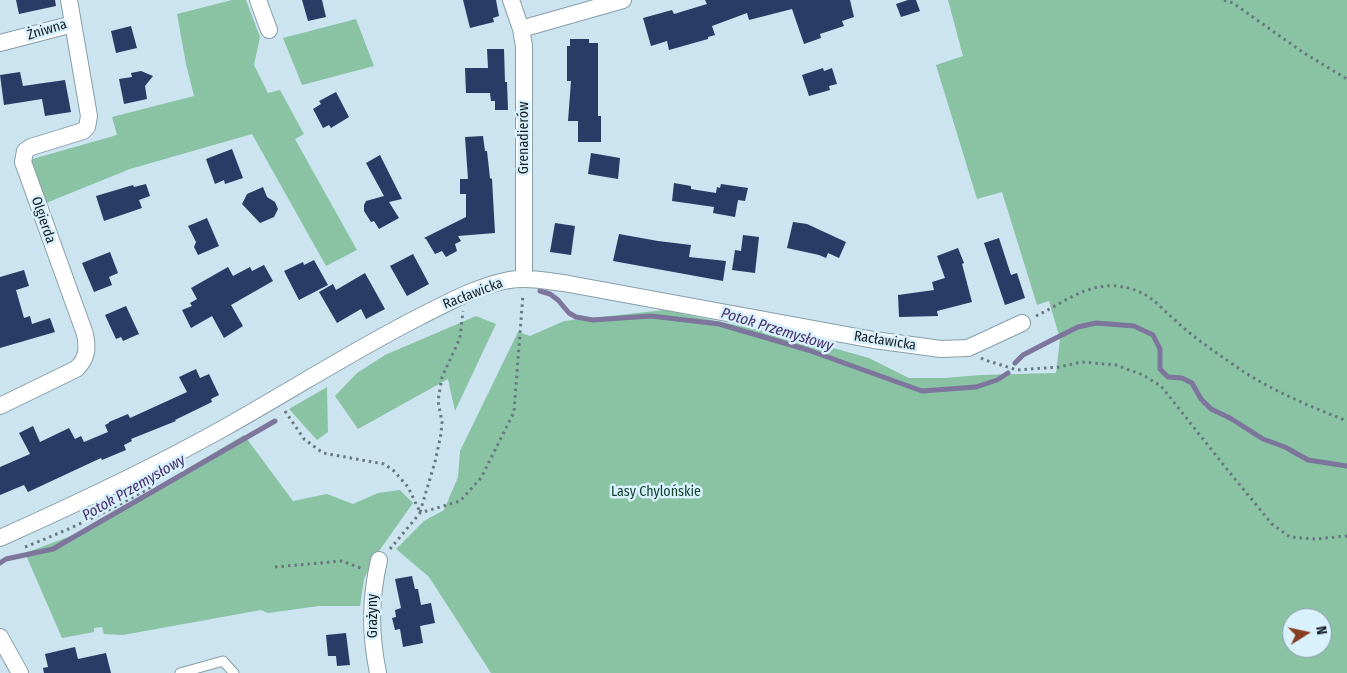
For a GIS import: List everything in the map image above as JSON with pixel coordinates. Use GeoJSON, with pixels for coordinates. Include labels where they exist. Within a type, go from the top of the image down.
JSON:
{"type":"FeatureCollection","features":[{"type":"Feature","properties":{"kind":"street","name":"Żniwna"},"geometry":{"type":"LineString","coordinates":[[0,43],[73,24],[69,0]]}},
{"type":"Feature","properties":{"kind":"street"},"geometry":{"type":"LineString","coordinates":[[258,0],[269,30]]}},
{"type":"Feature","properties":{"kind":"street","name":"Grenadierów"},"geometry":{"type":"LineString","coordinates":[[512,0],[524,46],[524,279]]}},
{"type":"Feature","properties":{"kind":"street"},"geometry":{"type":"LineString","coordinates":[[521,29],[623,0]]}},
{"type":"Feature","properties":{"kind":"street","name":"Olgierda"},"geometry":{"type":"LineString","coordinates":[[0,406],[76,369],[86,356],[85,334],[23,162],[25,151],[31,147],[84,131],[87,127],[89,116],[73,24]]}},
{"type":"Feature","properties":{"kind":"street","name":"Racławicka"},"geometry":{"type":"LineString","coordinates":[[0,538],[143,472],[225,428],[404,325],[463,296],[508,280],[524,279],[569,284],[874,340],[941,349],[968,348],[1022,323]]}},
{"type":"Feature","properties":{"kind":"street","name":"Grażyny"},"geometry":{"type":"LineString","coordinates":[[378,673],[373,651],[371,624],[372,596],[379,560]]}},
{"type":"Feature","properties":{"kind":"street"},"geometry":{"type":"LineString","coordinates":[[0,638],[20,673]]}},
{"type":"Feature","properties":{"kind":"lane"},"geometry":{"type":"LineString","coordinates":[[180,673],[223,661],[234,673]]}},
{"type":"Feature","properties":{"kind":"path"},"geometry":{"type":"LineString","coordinates":[[1224,0],[1233,3],[1347,79]]}},
{"type":"Feature","properties":{"kind":"path"},"geometry":{"type":"LineString","coordinates":[[420,513],[460,501],[481,478],[514,412],[524,279]]}},
{"type":"Feature","properties":{"kind":"path"},"geometry":{"type":"LineString","coordinates":[[1022,323],[1084,291],[1116,286],[1138,291],[1151,297],[1177,322],[1244,371],[1271,388],[1347,422]]}},
{"type":"Feature","properties":{"kind":"path"},"geometry":{"type":"LineString","coordinates":[[379,560],[384,557],[420,513],[441,434],[442,422],[438,401],[442,377],[460,338],[463,296]]}},
{"type":"Feature","properties":{"kind":"path"},"geometry":{"type":"LineString","coordinates":[[968,348],[985,360],[1017,370],[1059,367],[1082,362],[1116,365],[1143,375],[1161,386],[1272,524],[1290,537],[1316,539],[1347,536]]}},
{"type":"Feature","properties":{"kind":"path"},"geometry":{"type":"LineString","coordinates":[[275,398],[304,439],[323,453],[384,464],[394,471],[408,487],[420,513]]}},
{"type":"Feature","properties":{"kind":"path"},"geometry":{"type":"LineString","coordinates":[[275,567],[342,561],[360,568],[375,578]]}},
{"type":"Feature","properties":{"kind":"green space"},"geometry":{"type":"Polygon","coordinates":[[[232,0],[246,0],[260,37],[254,65],[268,93],[280,90],[304,134],[295,139],[357,250],[326,266],[252,134],[130,169],[46,203],[29,160],[117,135],[112,117],[194,96],[177,14],[232,0]]]}},
{"type":"Feature","properties":{"kind":"green space","name":"Lasy Chylońskie"},"geometry":{"type":"Polygon","coordinates":[[[948,0],[1347,0],[1347,673],[491,673],[429,577],[396,549],[424,521],[444,510],[458,477],[460,451],[518,332],[530,336],[564,321],[664,310],[798,338],[869,358],[909,378],[1056,373],[1060,339],[1049,301],[1037,305],[1002,192],[977,199],[936,65],[963,56],[948,0]]]}},
{"type":"Feature","properties":{"kind":"green space"},"geometry":{"type":"Polygon","coordinates":[[[356,19],[374,66],[302,85],[283,38],[356,19]]]}},
{"type":"Feature","properties":{"kind":"green space"},"geometry":{"type":"Polygon","coordinates":[[[476,316],[496,324],[455,411],[448,379],[358,429],[335,396],[357,373],[385,355],[476,316]]]}},
{"type":"Feature","properties":{"kind":"green space"},"geometry":{"type":"Polygon","coordinates":[[[327,387],[328,432],[317,440],[289,409],[327,387]]]}},
{"type":"Feature","properties":{"kind":"green space"},"geometry":{"type":"Polygon","coordinates":[[[244,435],[293,501],[327,494],[353,504],[378,493],[400,490],[413,503],[374,558],[364,579],[360,606],[319,606],[268,613],[261,610],[123,635],[104,634],[102,627],[94,628],[94,632],[62,638],[25,553],[95,527],[147,496],[146,493],[244,435]]]}},
{"type":"Feature","properties":{"kind":"building"},"geometry":{"type":"Polygon","coordinates":[[[16,0],[55,0],[56,6],[19,14],[16,0]]]}},
{"type":"Feature","properties":{"kind":"building"},"geometry":{"type":"Polygon","coordinates":[[[302,0],[322,0],[326,17],[308,21],[302,0]]]}},
{"type":"Feature","properties":{"kind":"building"},"geometry":{"type":"Polygon","coordinates":[[[463,0],[496,0],[499,16],[493,18],[494,22],[470,28],[463,0]]]}},
{"type":"Feature","properties":{"kind":"building"},"geometry":{"type":"Polygon","coordinates":[[[705,0],[850,0],[854,17],[842,21],[844,26],[820,34],[821,38],[804,44],[792,9],[749,20],[747,13],[712,26],[715,35],[708,37],[708,39],[669,50],[667,41],[651,46],[643,18],[672,10],[674,14],[707,4],[705,0]]]}},
{"type":"Feature","properties":{"kind":"building"},"geometry":{"type":"Polygon","coordinates":[[[908,0],[916,0],[920,11],[901,17],[896,4],[908,0]]]}},
{"type":"Feature","properties":{"kind":"building"},"geometry":{"type":"Polygon","coordinates":[[[131,26],[137,48],[116,53],[111,31],[131,26]]]}},
{"type":"Feature","properties":{"kind":"building"},"geometry":{"type":"Polygon","coordinates":[[[570,39],[589,39],[589,43],[598,43],[598,116],[601,116],[601,142],[578,142],[578,121],[568,121],[571,81],[567,81],[567,46],[570,46],[570,39]]]}},
{"type":"Feature","properties":{"kind":"building"},"geometry":{"type":"Polygon","coordinates":[[[487,49],[504,49],[508,110],[495,110],[495,101],[491,101],[490,93],[466,93],[465,68],[488,68],[487,49]]]}},
{"type":"Feature","properties":{"kind":"building"},"geometry":{"type":"Polygon","coordinates":[[[823,68],[824,71],[832,68],[837,84],[829,86],[830,90],[809,96],[802,75],[823,68]]]}},
{"type":"Feature","properties":{"kind":"building"},"geometry":{"type":"Polygon","coordinates":[[[141,71],[153,76],[145,86],[147,99],[124,104],[119,79],[132,77],[131,73],[141,71]]]}},
{"type":"Feature","properties":{"kind":"building"},"geometry":{"type":"Polygon","coordinates":[[[20,72],[23,86],[65,80],[71,112],[45,116],[42,99],[4,105],[0,75],[20,72]]]}},
{"type":"Feature","properties":{"kind":"building"},"geometry":{"type":"Polygon","coordinates":[[[336,92],[349,117],[331,128],[329,125],[323,128],[313,109],[321,104],[319,101],[336,92]]]}},
{"type":"Feature","properties":{"kind":"building"},"geometry":{"type":"Polygon","coordinates":[[[483,136],[490,178],[492,179],[495,233],[458,236],[461,241],[455,244],[457,251],[446,257],[442,251],[435,254],[424,238],[466,217],[466,194],[460,194],[460,179],[468,179],[465,137],[483,136]]]}},
{"type":"Feature","properties":{"kind":"building"},"geometry":{"type":"Polygon","coordinates":[[[232,149],[243,178],[225,184],[224,180],[215,184],[206,159],[232,149]]]}},
{"type":"Feature","properties":{"kind":"building"},"geometry":{"type":"Polygon","coordinates":[[[591,153],[620,158],[618,179],[588,174],[591,153]]]}},
{"type":"Feature","properties":{"kind":"building"},"geometry":{"type":"Polygon","coordinates":[[[380,155],[402,199],[389,202],[399,218],[379,229],[374,221],[371,222],[364,211],[364,205],[366,201],[384,196],[366,163],[380,155]]]}},
{"type":"Feature","properties":{"kind":"building"},"geometry":{"type":"Polygon","coordinates":[[[674,183],[691,186],[691,189],[716,193],[717,187],[720,188],[721,184],[748,188],[745,201],[738,200],[735,217],[713,213],[714,207],[672,201],[674,183]]]}},
{"type":"Feature","properties":{"kind":"building"},"geometry":{"type":"Polygon","coordinates":[[[146,184],[150,196],[139,200],[142,208],[104,221],[96,196],[133,185],[134,187],[146,184]]]}},
{"type":"Feature","properties":{"kind":"building"},"geometry":{"type":"Polygon","coordinates":[[[263,187],[267,197],[275,202],[278,209],[274,217],[260,223],[242,204],[247,194],[263,187]]]}},
{"type":"Feature","properties":{"kind":"building"},"geometry":{"type":"Polygon","coordinates":[[[207,218],[219,246],[198,255],[194,247],[196,242],[188,226],[207,218]]]}},
{"type":"Feature","properties":{"kind":"building"},"geometry":{"type":"Polygon","coordinates":[[[793,222],[807,224],[846,242],[839,258],[828,253],[826,258],[787,248],[793,222]]]}},
{"type":"Feature","properties":{"kind":"building"},"geometry":{"type":"Polygon","coordinates":[[[555,223],[575,226],[571,255],[550,252],[555,223]]]}},
{"type":"Feature","properties":{"kind":"building"},"geometry":{"type":"Polygon","coordinates":[[[619,234],[691,245],[689,257],[726,261],[723,281],[613,261],[619,234]]]}},
{"type":"Feature","properties":{"kind":"building"},"geometry":{"type":"Polygon","coordinates":[[[743,235],[759,237],[755,273],[732,270],[735,250],[741,251],[743,235]]]}},
{"type":"Feature","properties":{"kind":"building"},"geometry":{"type":"Polygon","coordinates":[[[999,238],[1011,275],[1017,273],[1025,298],[1005,305],[984,243],[999,238]]]}},
{"type":"Feature","properties":{"kind":"building"},"geometry":{"type":"Polygon","coordinates":[[[958,248],[964,263],[962,264],[972,302],[937,311],[938,316],[899,317],[898,295],[934,290],[932,282],[945,278],[937,256],[958,248]]]}},
{"type":"Feature","properties":{"kind":"building"},"geometry":{"type":"Polygon","coordinates":[[[110,252],[118,273],[109,277],[112,285],[94,292],[82,263],[110,252]]]}},
{"type":"Feature","properties":{"kind":"building"},"geometry":{"type":"Polygon","coordinates":[[[413,254],[429,284],[407,296],[390,266],[413,254]]]}},
{"type":"Feature","properties":{"kind":"building"},"geometry":{"type":"Polygon","coordinates":[[[314,260],[328,285],[299,300],[284,271],[303,262],[304,265],[314,260]]]}},
{"type":"Feature","properties":{"kind":"building"},"geometry":{"type":"Polygon","coordinates":[[[264,265],[273,281],[231,305],[243,326],[224,338],[212,316],[191,328],[182,310],[192,306],[190,303],[197,299],[191,288],[228,267],[233,276],[250,267],[252,271],[264,265]]]}},
{"type":"Feature","properties":{"kind":"building"},"geometry":{"type":"Polygon","coordinates":[[[24,270],[29,286],[16,290],[24,318],[30,316],[32,324],[50,318],[55,332],[0,348],[0,277],[24,270]]]}},
{"type":"Feature","properties":{"kind":"building"},"geometry":{"type":"Polygon","coordinates":[[[365,273],[385,309],[366,319],[361,309],[337,323],[319,292],[333,284],[336,290],[365,273]]]}},
{"type":"Feature","properties":{"kind":"building"},"geometry":{"type":"Polygon","coordinates":[[[126,306],[139,334],[123,341],[121,337],[116,339],[105,315],[126,306]]]}},
{"type":"Feature","properties":{"kind":"building"},"geometry":{"type":"Polygon","coordinates":[[[196,369],[200,378],[209,374],[219,395],[211,399],[212,402],[176,421],[131,439],[132,441],[124,445],[126,450],[102,460],[101,458],[28,492],[24,485],[0,495],[0,467],[30,454],[19,433],[33,426],[40,442],[69,428],[75,439],[81,436],[84,442],[108,432],[105,425],[109,422],[128,414],[130,418],[187,392],[179,377],[196,369]]]}},
{"type":"Feature","properties":{"kind":"building"},"geometry":{"type":"Polygon","coordinates":[[[412,576],[415,589],[418,589],[421,605],[431,603],[435,623],[420,626],[423,643],[403,647],[400,629],[395,630],[392,618],[396,617],[395,610],[401,608],[395,579],[412,576]]]}},
{"type":"Feature","properties":{"kind":"building"},"geometry":{"type":"Polygon","coordinates":[[[346,633],[350,665],[337,666],[336,656],[328,656],[326,635],[346,633]]]}},
{"type":"Feature","properties":{"kind":"building"},"geometry":{"type":"Polygon","coordinates":[[[75,647],[78,659],[106,653],[111,673],[44,673],[43,668],[48,667],[45,654],[75,647]]]}},
{"type":"Feature","properties":{"kind":"waterway","name":"Potok Przemysłowy"},"geometry":{"type":"LineString","coordinates":[[540,291],[550,294],[569,313],[576,317],[593,320],[651,316],[719,324],[808,350],[922,391],[976,387],[997,380],[1008,373]]}},
{"type":"Feature","properties":{"kind":"waterway","name":"Potok Przemysłowy"},"geometry":{"type":"LineString","coordinates":[[1015,363],[1023,355],[1078,327],[1096,323],[1134,326],[1153,335],[1160,349],[1160,369],[1168,377],[1182,378],[1192,383],[1201,399],[1211,409],[1230,418],[1263,439],[1285,447],[1308,460],[1347,466]]}},
{"type":"Feature","properties":{"kind":"waterway","name":"Potok Przemysłowy"},"geometry":{"type":"LineString","coordinates":[[0,563],[6,559],[53,549],[275,421]]}}]}
